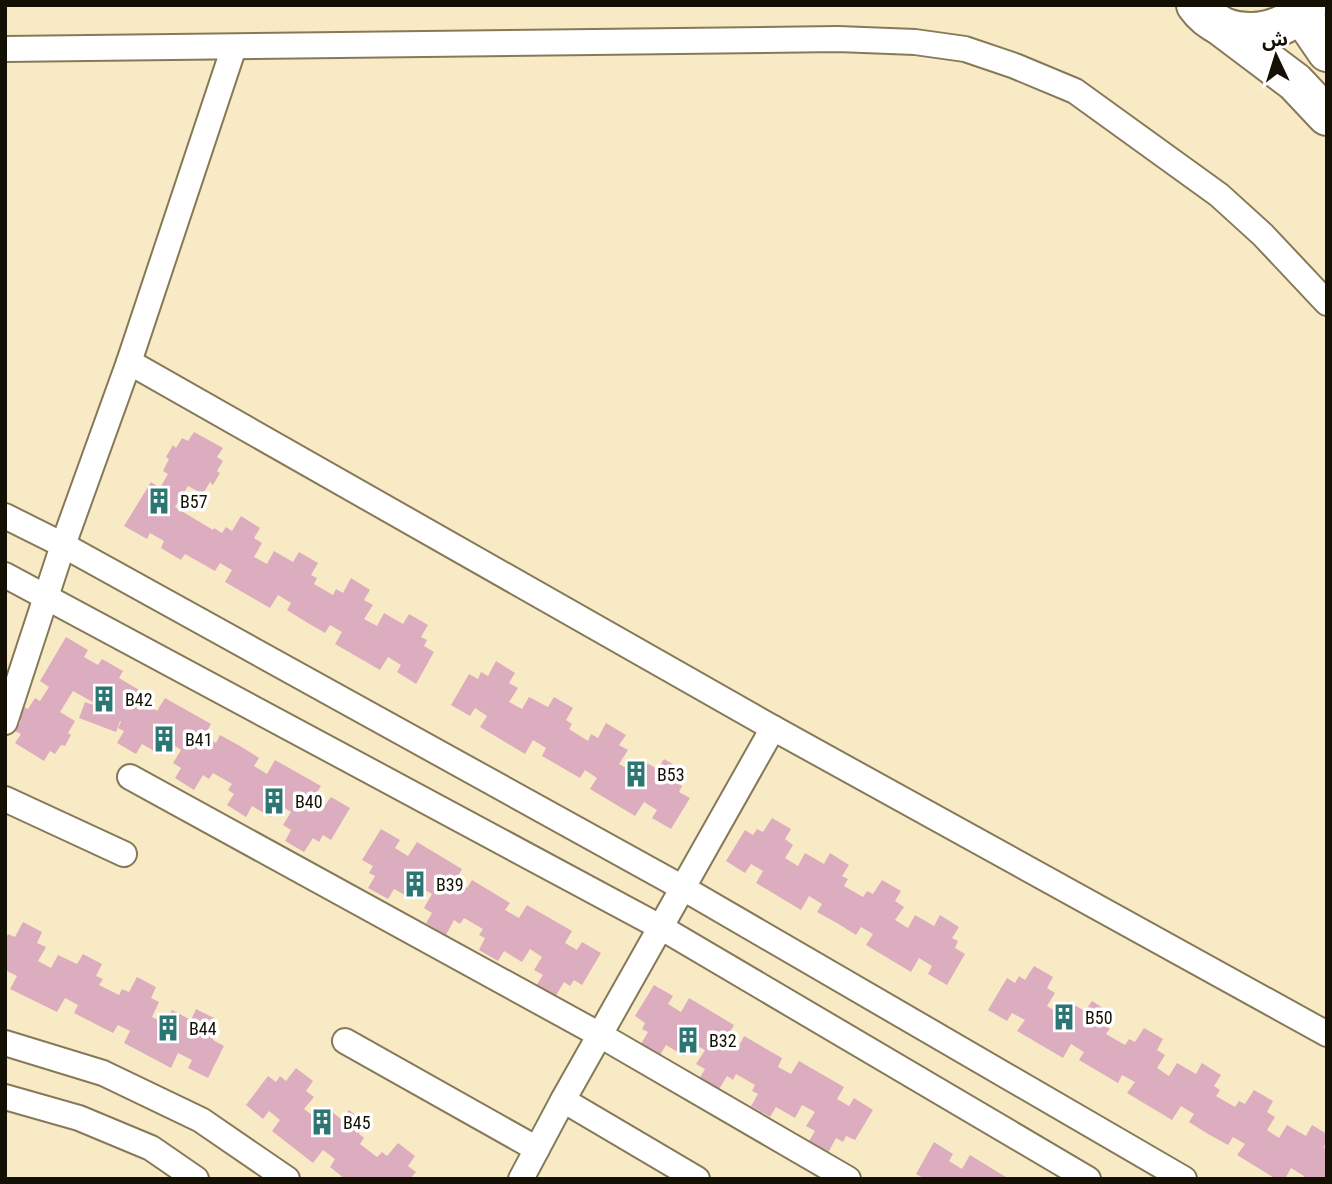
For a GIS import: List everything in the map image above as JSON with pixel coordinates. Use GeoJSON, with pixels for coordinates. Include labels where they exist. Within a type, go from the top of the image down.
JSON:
{"type":"FeatureCollection","features":[{"type":"Feature","properties":{"kind":"highway"},"geometry":{"type":"LineString","coordinates":[[1196,11],[1239,32],[1261,32],[1283,26],[1304,10],[1327,52]]}},
{"type":"Feature","properties":{"kind":"highway"},"geometry":{"type":"LineString","coordinates":[[1196,11],[1258,52],[1295,82],[1327,116]]}},
{"type":"Feature","properties":{"kind":"street"},"geometry":{"type":"LineString","coordinates":[[5,49],[838,39],[915,42],[965,49],[1015,66],[1075,92],[1121,122],[1219,195],[1264,235],[1327,303]]}},
{"type":"Feature","properties":{"kind":"street"},"geometry":{"type":"LineString","coordinates":[[5,722],[234,47]]}},
{"type":"Feature","properties":{"kind":"street"},"geometry":{"type":"LineString","coordinates":[[129,362],[773,728],[1327,1034]]}},
{"type":"Feature","properties":{"kind":"street"},"geometry":{"type":"LineString","coordinates":[[5,516],[63,545],[682,888],[1184,1179]]}},
{"type":"Feature","properties":{"kind":"street"},"geometry":{"type":"LineString","coordinates":[[5,575],[662,928],[1088,1179]]}},
{"type":"Feature","properties":{"kind":"street"},"geometry":{"type":"LineString","coordinates":[[521,1179],[773,728]]}},
{"type":"Feature","properties":{"kind":"street"},"geometry":{"type":"LineString","coordinates":[[130,777],[600,1035],[848,1179]]}},
{"type":"Feature","properties":{"kind":"street"},"geometry":{"type":"LineString","coordinates":[[5,799],[124,854]]}},
{"type":"Feature","properties":{"kind":"street"},"geometry":{"type":"LineString","coordinates":[[345,1041],[537,1149]]}},
{"type":"Feature","properties":{"kind":"street"},"geometry":{"type":"LineString","coordinates":[[5,1043],[103,1073],[201,1120],[287,1179]]}},
{"type":"Feature","properties":{"kind":"street"},"geometry":{"type":"LineString","coordinates":[[5,1097],[79,1118],[151,1148],[196,1179]]}},
{"type":"Feature","properties":{"kind":"street"},"geometry":{"type":"LineString","coordinates":[[563,1100],[696,1179]]}},
{"type":"Feature","properties":{"kind":"building"},"geometry":{"type":"Polygon","coordinates":[[[194,432],[223,448],[217,457],[223,461],[217,471],[220,473],[213,485],[210,482],[203,494],[188,486],[175,507],[222,533],[226,527],[232,531],[241,516],[260,528],[254,538],[262,543],[254,557],[267,564],[274,551],[293,562],[299,552],[318,563],[311,575],[317,578],[314,584],[333,595],[336,589],[343,593],[351,578],[370,590],[364,600],[373,605],[364,619],[377,626],[384,613],[403,624],[409,614],[428,625],[421,637],[427,640],[424,646],[434,652],[416,684],[397,672],[401,665],[388,657],[380,670],[335,644],[342,632],[330,625],[325,633],[287,610],[291,603],[278,595],[270,608],[225,582],[232,570],[220,563],[215,571],[185,554],[181,560],[161,548],[164,541],[150,533],[147,539],[124,526],[151,482],[160,488],[168,474],[163,471],[169,459],[166,457],[173,445],[176,448],[182,438],[188,441],[194,432]]]}},
{"type":"Feature","properties":{"kind":"building"},"geometry":{"type":"Polygon","coordinates":[[[66,637],[88,650],[84,657],[98,665],[102,659],[123,671],[119,678],[149,696],[144,703],[157,711],[165,698],[211,724],[204,736],[216,743],[220,735],[259,758],[254,766],[267,774],[275,760],[321,786],[313,798],[325,805],[331,797],[350,808],[331,840],[323,835],[319,842],[313,838],[304,852],[285,841],[291,830],[283,825],[291,812],[278,804],[271,817],[252,806],[246,817],[227,805],[234,794],[228,790],[232,784],[213,773],[209,779],[203,775],[194,790],[175,778],[181,768],[173,763],[181,750],[169,742],[161,755],[142,744],[136,754],[117,743],[124,731],[118,728],[120,721],[116,732],[79,718],[85,702],[107,710],[73,691],[60,712],[75,721],[65,746],[61,745],[55,754],[50,751],[44,761],[15,743],[21,734],[15,731],[21,721],[17,719],[24,707],[28,709],[35,698],[40,701],[49,687],[40,681],[66,637]]]}},
{"type":"Feature","properties":{"kind":"building"},"geometry":{"type":"Polygon","coordinates":[[[496,661],[515,673],[509,683],[518,688],[509,702],[522,709],[529,697],[548,707],[554,697],[573,708],[566,720],[572,724],[569,729],[588,741],[591,734],[598,738],[606,723],[626,735],[619,745],[628,750],[619,764],[632,771],[639,759],[658,769],[664,759],[683,770],[677,782],[682,786],[679,792],[690,798],[671,829],[652,818],[657,810],[644,802],[635,816],[590,789],[597,778],[585,770],[580,778],[542,756],[546,748],[533,740],[525,754],[480,727],[487,716],[475,708],[470,716],[451,705],[469,674],[478,679],[481,672],[488,676],[496,661]]]}},
{"type":"Feature","properties":{"kind":"building"},"geometry":{"type":"Polygon","coordinates":[[[772,818],[791,829],[785,839],[793,845],[785,858],[798,866],[805,853],[824,864],[830,853],[849,865],[842,876],[848,879],[844,886],[863,897],[867,891],[873,894],[882,880],[901,891],[895,901],[904,907],[895,920],[908,928],[915,915],[934,926],[940,915],[959,927],[952,938],[958,941],[955,948],[965,954],[947,985],[928,974],[932,966],[919,958],[911,972],[866,945],[873,934],[861,927],[856,935],[817,912],[822,904],[809,896],[801,910],[756,883],[763,871],[751,864],[745,873],[726,861],[745,830],[753,835],[757,829],[763,832],[772,818]]]}},
{"type":"Feature","properties":{"kind":"building"},"geometry":{"type":"Polygon","coordinates":[[[381,829],[400,840],[395,848],[408,856],[417,842],[462,869],[455,881],[467,888],[472,880],[510,903],[505,910],[519,918],[527,905],[572,931],[565,943],[577,950],[582,942],[601,953],[582,985],[574,980],[570,986],[564,982],[555,997],[536,986],[543,975],[534,970],[542,957],[530,949],[522,962],[504,951],[498,961],[479,950],[485,938],[479,935],[483,929],[464,918],[460,924],[454,920],[446,935],[426,923],[432,913],[424,908],[432,894],[420,887],[412,899],[394,889],[388,899],[368,888],[375,876],[369,873],[373,866],[362,860],[381,829]]]}},
{"type":"Feature","properties":{"kind":"building"},"geometry":{"type":"Polygon","coordinates":[[[23,922],[42,932],[37,943],[46,947],[38,961],[51,968],[58,955],[77,964],[83,954],[102,964],[96,976],[103,979],[99,985],[119,995],[122,989],[129,992],[137,977],[156,987],[151,998],[159,1002],[152,1017],[165,1023],[172,1010],[191,1020],[196,1009],[216,1019],[210,1031],[216,1034],[213,1040],[224,1046],[208,1078],[188,1068],[192,1060],[178,1053],[171,1068],[124,1043],[130,1031],[118,1025],[113,1033],[74,1013],[78,1005],[65,998],[57,1012],[10,989],[17,976],[5,970],[5,940],[8,934],[15,937],[23,922]]]}},
{"type":"Feature","properties":{"kind":"building"},"geometry":{"type":"Polygon","coordinates":[[[1034,966],[1053,977],[1047,988],[1055,993],[1047,1006],[1060,1014],[1067,1001],[1085,1011],[1092,1001],[1111,1013],[1104,1024],[1110,1028],[1106,1034],[1125,1045],[1129,1039],[1135,1042],[1144,1028],[1163,1039],[1157,1050],[1165,1055],[1157,1068],[1169,1076],[1177,1063],[1196,1074],[1202,1063],[1221,1075],[1214,1086],[1220,1090],[1216,1096],[1235,1107],[1239,1101],[1245,1104],[1254,1090],[1273,1101],[1267,1112],[1275,1117],[1267,1130],[1279,1138],[1287,1125],[1306,1136],[1312,1125],[1327,1134],[1324,1148],[1327,1150],[1327,1179],[1303,1179],[1304,1176],[1291,1168],[1285,1179],[1276,1179],[1237,1155],[1245,1144],[1233,1137],[1228,1145],[1208,1134],[1189,1122],[1194,1114],[1181,1106],[1172,1120],[1127,1093],[1135,1082],[1122,1075],[1118,1083],[1079,1060],[1084,1052],[1071,1044],[1063,1058],[1017,1031],[1025,1020],[1012,1013],[1007,1021],[988,1010],[1007,978],[1015,983],[1019,976],[1025,980],[1034,966]]]}},
{"type":"Feature","properties":{"kind":"building"},"geometry":{"type":"Polygon","coordinates":[[[654,985],[673,996],[668,1004],[681,1012],[689,998],[734,1025],[727,1037],[740,1044],[744,1036],[782,1058],[778,1067],[791,1074],[799,1061],[844,1087],[837,1099],[849,1106],[854,1098],[873,1110],[855,1140],[846,1136],[843,1142],[836,1138],[828,1153],[809,1141],[815,1131],[806,1126],[815,1112],[802,1105],[795,1118],[776,1107],[770,1117],[751,1106],[758,1094],[752,1091],[755,1085],[736,1074],[733,1080],[727,1076],[718,1091],[699,1079],[705,1069],[696,1064],[705,1050],[692,1043],[684,1056],[666,1045],[660,1055],[641,1044],[648,1032],[642,1029],[645,1023],[635,1016],[654,985]]]}},
{"type":"Feature","properties":{"kind":"building","name":"B45"},"geometry":{"type":"Polygon","coordinates":[[[296,1068],[313,1081],[306,1091],[314,1097],[304,1109],[316,1118],[325,1106],[342,1120],[349,1110],[367,1124],[359,1134],[364,1138],[360,1144],[377,1157],[382,1152],[387,1156],[398,1143],[415,1156],[408,1166],[416,1172],[410,1179],[345,1179],[330,1167],[335,1159],[323,1150],[313,1163],[272,1131],[280,1120],[269,1111],[263,1119],[246,1105],[268,1076],[276,1082],[280,1076],[286,1081],[296,1068]]]}},
{"type":"Feature","properties":{"kind":"building"},"geometry":{"type":"Polygon","coordinates":[[[934,1142],[953,1154],[949,1161],[962,1169],[970,1155],[1009,1179],[925,1179],[916,1174],[934,1142]]]}},
{"type":"Feature","properties":{"kind":"place","name":"B57"},"geometry":{"type":"Point","coordinates":[159,501]}},
{"type":"Feature","properties":{"kind":"place","name":"B42"},"geometry":{"type":"Point","coordinates":[104,699]}},
{"type":"Feature","properties":{"kind":"place","name":"B41"},"geometry":{"type":"Point","coordinates":[164,739]}},
{"type":"Feature","properties":{"kind":"place","name":"B53"},"geometry":{"type":"Point","coordinates":[636,774]}},
{"type":"Feature","properties":{"kind":"place","name":"B40"},"geometry":{"type":"Point","coordinates":[274,801]}},
{"type":"Feature","properties":{"kind":"place","name":"B39"},"geometry":{"type":"Point","coordinates":[415,884]}},
{"type":"Feature","properties":{"kind":"place","name":"B50"},"geometry":{"type":"Point","coordinates":[1064,1017]}},
{"type":"Feature","properties":{"kind":"place","name":"B44"},"geometry":{"type":"Point","coordinates":[168,1028]}},
{"type":"Feature","properties":{"kind":"place","name":"B32"},"geometry":{"type":"Point","coordinates":[688,1040]}},
{"type":"Feature","properties":{"kind":"place","name":"B45"},"geometry":{"type":"Point","coordinates":[322,1122]}}]}
